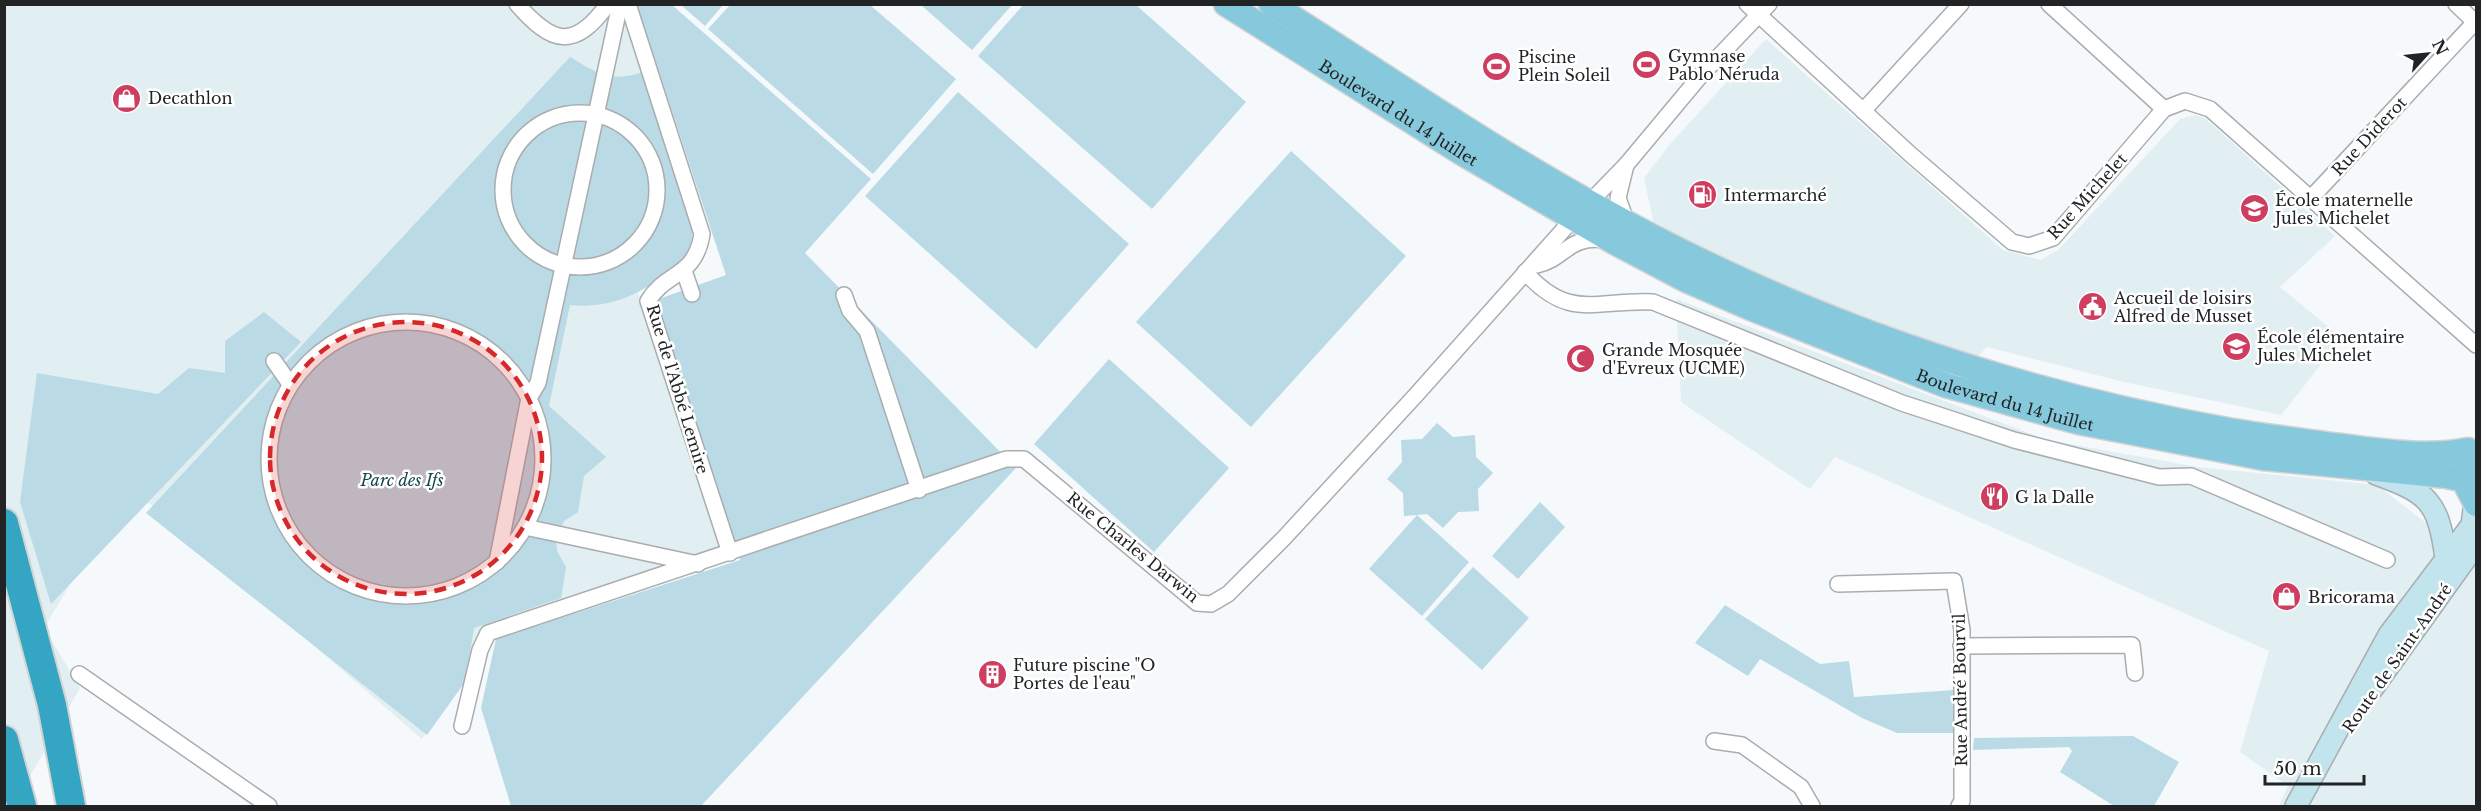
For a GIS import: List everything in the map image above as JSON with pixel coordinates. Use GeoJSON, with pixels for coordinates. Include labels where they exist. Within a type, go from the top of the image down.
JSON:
{"type":"FeatureCollection","features":[{"type":"Feature","properties":{"kind":"highway"},"geometry":{"type":"LineString","coordinates":[[4,523],[52,705],[71,807]]}},
{"type":"Feature","properties":{"kind":"highway"},"geometry":{"type":"LineString","coordinates":[[4,740],[22,807]]}},
{"type":"Feature","properties":{"kind":"main road","name":"Boulevard du 14 Juillet"},"geometry":{"type":"LineString","coordinates":[[1226,4],[1438,138],[1578,204]]}},
{"type":"Feature","properties":{"kind":"main road","name":"Boulevard du 14 Juillet"},"geometry":{"type":"LineString","coordinates":[[1271,4],[1506,154],[1686,280],[1753,309],[1945,386],[2090,425],[2263,458],[2446,476],[2472,495]]}},
{"type":"Feature","properties":{"kind":"main road","name":"Boulevard du 14 Juillet"},"geometry":{"type":"LineString","coordinates":[[1621,233],[1842,324],[1953,363],[2016,382],[2158,417],[2254,435],[2434,454],[2472,443]]}},
{"type":"Feature","properties":{"kind":"main road"},"geometry":{"type":"LineString","coordinates":[[2472,443],[2463,465],[2472,495]]}},
{"type":"Feature","properties":{"kind":"main road"},"geometry":{"type":"LineString","coordinates":[[2358,468],[2412,487],[2424,496],[2440,524],[2446,558]]}},
{"type":"Feature","properties":{"kind":"main road","name":"Route de Saint-André"},"geometry":{"type":"LineString","coordinates":[[2296,807],[2389,635],[2472,525],[2472,495]]}},
{"type":"Feature","properties":{"kind":"main road","name":"Route de Saint-André"},"geometry":{"type":"LineString","coordinates":[[2305,807],[2352,719],[2476,544]]}},
{"type":"Feature","properties":{"kind":"street"},"geometry":{"type":"LineString","coordinates":[[517,4],[540,30],[557,36],[572,37],[596,20],[608,4]]}},
{"type":"Feature","properties":{"kind":"street"},"geometry":{"type":"LineString","coordinates":[[497,562],[529,398],[538,383],[620,4]]}},
{"type":"Feature","properties":{"kind":"street","name":"Rue de l'Abbé Lemire"},"geometry":{"type":"LineString","coordinates":[[628,4],[700,221],[702,234],[700,249],[684,271],[654,291],[648,301],[730,553]]}},
{"type":"Feature","properties":{"kind":"street","name":"Rue Michelet"},"geometry":{"type":"LineString","coordinates":[[1747,4],[1764,10],[1863,111],[2013,242],[2029,246],[2053,238],[2164,109]]}},
{"type":"Feature","properties":{"kind":"street"},"geometry":{"type":"LineString","coordinates":[[1863,111],[1961,4]]}},
{"type":"Feature","properties":{"kind":"street"},"geometry":{"type":"LineString","coordinates":[[2049,4],[2164,109],[2185,101],[2210,110],[2476,345]]}},
{"type":"Feature","properties":{"kind":"street"},"geometry":{"type":"LineString","coordinates":[[2456,4],[2476,22]]}},
{"type":"Feature","properties":{"kind":"street"},"geometry":{"type":"LineString","coordinates":[[1764,10],[1686,92],[1624,172],[1618,198],[1621,233],[1588,238],[1559,252],[1544,264],[1528,269],[1542,291],[1567,304],[1587,306],[1633,301],[1653,302],[1902,404],[2013,440],[2159,477],[2191,476],[2387,560]]}},
{"type":"Feature","properties":{"kind":"street","name":"Rue Diderot"},"geometry":{"type":"LineString","coordinates":[[2311,198],[2476,22]]}},
{"type":"Feature","properties":{"kind":"street"},"geometry":{"type":"LineString","coordinates":[[576,112],[597,114],[628,129],[645,149],[656,172],[658,190],[656,207],[650,224],[629,251],[598,266],[563,266],[544,259],[527,247],[514,232],[506,213],[502,193],[504,173],[517,146],[538,124],[556,116],[576,112]]}},
{"type":"Feature","properties":{"kind":"street"},"geometry":{"type":"LineString","coordinates":[[1578,204],[1596,184],[1624,172]]}},
{"type":"Feature","properties":{"kind":"street","name":"Rue Charles Darwin"},"geometry":{"type":"LineString","coordinates":[[462,726],[480,650],[488,633],[1006,459],[1024,459],[1197,603],[1211,604],[1228,594],[1284,538],[1528,269],[1578,204],[1624,172]]}},
{"type":"Feature","properties":{"kind":"street"},"geometry":{"type":"LineString","coordinates":[[684,271],[692,294]]}},
{"type":"Feature","properties":{"kind":"street"},"geometry":{"type":"LineString","coordinates":[[844,295],[850,311],[867,331],[919,490]]}},
{"type":"Feature","properties":{"kind":"street"},"geometry":{"type":"LineString","coordinates":[[414,321],[438,324],[461,332],[482,344],[501,359],[517,378],[529,398],[537,419],[543,463],[541,486],[525,527],[497,562],[473,578],[446,590],[407,596],[368,591],[332,575],[302,549],[285,525],[274,498],[268,459],[272,429],[280,401],[290,384],[323,348],[366,326],[414,321]]}},
{"type":"Feature","properties":{"kind":"street"},"geometry":{"type":"LineString","coordinates":[[274,361],[290,384]]}},
{"type":"Feature","properties":{"kind":"street"},"geometry":{"type":"LineString","coordinates":[[525,527],[698,564]]}},
{"type":"Feature","properties":{"kind":"street","name":"Rue André Bourvil"},"geometry":{"type":"LineString","coordinates":[[1838,584],[1954,581],[1962,630],[1964,805]]}},
{"type":"Feature","properties":{"kind":"street"},"geometry":{"type":"LineString","coordinates":[[1961,646],[2132,645],[2135,674]]}},
{"type":"Feature","properties":{"kind":"street"},"geometry":{"type":"LineString","coordinates":[[79,674],[268,807]]}},
{"type":"Feature","properties":{"kind":"street"},"geometry":{"type":"LineString","coordinates":[[1714,741],[1742,745],[1801,787],[1812,807]]}},
{"type":"Feature","properties":{"kind":"highlighted area"},"geometry":{"type":"Polygon","coordinates":[[[414,321],[438,325],[482,344],[517,378],[537,419],[543,463],[525,527],[497,562],[446,590],[387,595],[332,575],[290,533],[274,498],[269,439],[290,384],[323,348],[366,326],[414,321]]]}},
{"type":"Feature","properties":{"kind":"shaded area"},"geometry":{"type":"Polygon","coordinates":[[[5,5],[624,5],[695,224],[693,250],[680,266],[638,293],[728,551],[487,631],[467,675],[422,739],[129,486],[44,628],[80,688],[13,806],[5,806],[5,5]]]}},
{"type":"Feature","properties":{"kind":"shaded area"},"geometry":{"type":"Polygon","coordinates":[[[1766,39],[2003,250],[2041,260],[2059,249],[2180,119],[2196,115],[2206,119],[2335,236],[2280,287],[2342,338],[2281,415],[2124,382],[1987,347],[1976,358],[1778,284],[1655,229],[1644,178],[1671,143],[1766,39]]]}},
{"type":"Feature","properties":{"kind":"shaded area"},"geometry":{"type":"Polygon","coordinates":[[[1676,299],[2047,440],[2198,467],[2377,485],[2476,562],[2476,806],[2279,806],[2288,786],[2240,752],[2269,651],[1835,457],[1810,489],[1681,402],[1676,299]]]}},
{"type":"Feature","properties":{"kind":"green space"},"geometry":{"type":"Polygon","coordinates":[[[637,5],[672,5],[871,179],[805,253],[1016,468],[701,806],[511,806],[481,708],[496,639],[740,560],[656,300],[726,275],[637,5]]]}},
{"type":"Feature","properties":{"kind":"green space"},"geometry":{"type":"Polygon","coordinates":[[[681,5],[723,5],[705,26],[681,5]]]}},
{"type":"Feature","properties":{"kind":"green space"},"geometry":{"type":"Polygon","coordinates":[[[730,5],[870,5],[956,79],[873,174],[708,29],[730,5]]]}},
{"type":"Feature","properties":{"kind":"green space"},"geometry":{"type":"Polygon","coordinates":[[[921,5],[1012,5],[972,50],[921,5]]]}},
{"type":"Feature","properties":{"kind":"green space"},"geometry":{"type":"Polygon","coordinates":[[[1023,5],[1136,5],[1246,102],[1152,209],[978,56],[1023,5]]]}},
{"type":"Feature","properties":{"kind":"green space","name":"Parc des Ifs"},"geometry":{"type":"Polygon","coordinates":[[[570,57],[605,75],[622,77],[643,72],[692,230],[691,256],[649,286],[621,299],[589,306],[570,305],[549,406],[606,457],[584,476],[578,512],[564,521],[556,540],[557,551],[566,567],[561,598],[474,628],[465,682],[427,735],[146,513],[570,57]]]}},
{"type":"Feature","properties":{"kind":"green space"},"geometry":{"type":"Polygon","coordinates":[[[958,92],[1129,244],[1036,349],[865,196],[958,92]]]}},
{"type":"Feature","properties":{"kind":"green space"},"geometry":{"type":"Polygon","coordinates":[[[1291,151],[1406,256],[1251,427],[1136,322],[1291,151]]]}},
{"type":"Feature","properties":{"kind":"green space"},"geometry":{"type":"Polygon","coordinates":[[[264,312],[301,342],[51,604],[20,502],[37,373],[158,394],[189,368],[225,373],[225,341],[264,312]]]}},
{"type":"Feature","properties":{"kind":"green space"},"geometry":{"type":"Polygon","coordinates":[[[1109,359],[1229,468],[1154,552],[1034,444],[1109,359]]]}},
{"type":"Feature","properties":{"kind":"green space"},"geometry":{"type":"Polygon","coordinates":[[[1437,423],[1453,437],[1475,435],[1476,457],[1493,473],[1478,489],[1479,511],[1458,512],[1443,528],[1427,514],[1404,516],[1403,493],[1387,479],[1402,462],[1401,440],[1422,439],[1437,423]]]}},
{"type":"Feature","properties":{"kind":"green space"},"geometry":{"type":"Polygon","coordinates":[[[1540,502],[1565,527],[1518,579],[1492,556],[1540,502]]]}},
{"type":"Feature","properties":{"kind":"green space"},"geometry":{"type":"Polygon","coordinates":[[[1417,515],[1469,562],[1422,616],[1369,569],[1417,515]]]}},
{"type":"Feature","properties":{"kind":"green space"},"geometry":{"type":"Polygon","coordinates":[[[1473,567],[1529,618],[1482,670],[1425,619],[1473,567]]]}},
{"type":"Feature","properties":{"kind":"green space"},"geometry":{"type":"Polygon","coordinates":[[[1725,605],[1820,664],[1849,661],[1854,697],[1954,690],[1955,733],[1897,733],[1862,718],[1760,659],[1748,676],[1695,643],[1725,605]]]}},
{"type":"Feature","properties":{"kind":"green space"},"geometry":{"type":"Polygon","coordinates":[[[2133,736],[2179,762],[2154,806],[2114,806],[2060,772],[2072,751],[2069,747],[1973,750],[1974,738],[2133,736]]]}},
{"type":"Feature","properties":{"kind":"place","name":"Gymnase Pablo Néruda"},"geometry":{"type":"Point","coordinates":[1647,65]}},
{"type":"Feature","properties":{"kind":"place","name":"Piscine Plein Soleil"},"geometry":{"type":"Point","coordinates":[1497,66]}},
{"type":"Feature","properties":{"kind":"place","name":"Decathlon"},"geometry":{"type":"Point","coordinates":[127,98]}},
{"type":"Feature","properties":{"kind":"place","name":"Intermarché"},"geometry":{"type":"Point","coordinates":[1703,195]}},
{"type":"Feature","properties":{"kind":"place","name":"École maternelle Jules Michelet"},"geometry":{"type":"Point","coordinates":[2254,209]}},
{"type":"Feature","properties":{"kind":"place","name":"Accueil de loisirs Alfred de Musset"},"geometry":{"type":"Point","coordinates":[2093,307]}},
{"type":"Feature","properties":{"kind":"place","name":"École élémentaire Jules Michelet"},"geometry":{"type":"Point","coordinates":[2236,346]}},
{"type":"Feature","properties":{"kind":"place","name":"Grande Mosquée d'Evreux (UCME)"},"geometry":{"type":"Point","coordinates":[1581,359]}},
{"type":"Feature","properties":{"kind":"place","name":"G la Dalle"},"geometry":{"type":"Point","coordinates":[1994,497]}},
{"type":"Feature","properties":{"kind":"place","name":"Bricorama"},"geometry":{"type":"Point","coordinates":[2287,597]}},
{"type":"Feature","properties":{"kind":"place","name":"Future piscine \"O Portes de l'eau\""},"geometry":{"type":"Point","coordinates":[992,674]}}]}
